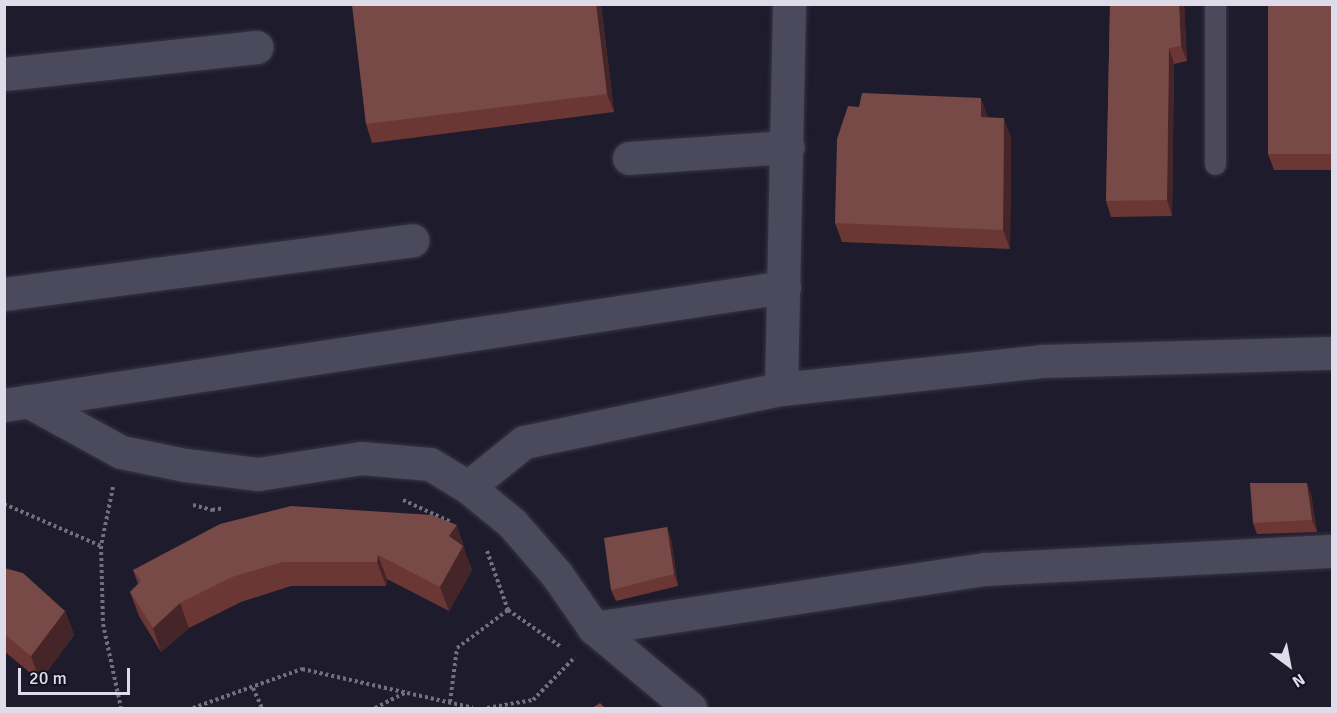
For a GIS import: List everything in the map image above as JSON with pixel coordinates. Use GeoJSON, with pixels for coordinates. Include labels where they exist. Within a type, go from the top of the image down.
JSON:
{"type":"FeatureCollection","features":[{"type":"Feature","properties":{"kind":"street"},"geometry":{"type":"LineString","coordinates":[[781,389],[788,147],[789,4]]}},
{"type":"Feature","properties":{"kind":"street"},"geometry":{"type":"LineString","coordinates":[[4,74],[257,47]]}},
{"type":"Feature","properties":{"kind":"street"},"geometry":{"type":"LineString","coordinates":[[629,158],[788,147]]}},
{"type":"Feature","properties":{"kind":"street"},"geometry":{"type":"LineString","coordinates":[[4,294],[412,240]]}},
{"type":"Feature","properties":{"kind":"street"},"geometry":{"type":"LineString","coordinates":[[16,403],[784,287]]}},
{"type":"Feature","properties":{"kind":"street"},"geometry":{"type":"LineString","coordinates":[[468,487],[524,442],[781,389],[1041,361],[1332,353]]}},
{"type":"Feature","properties":{"kind":"street"},"geometry":{"type":"LineString","coordinates":[[16,403],[121,452],[258,474],[361,458],[430,464],[468,487],[512,524],[557,575],[594,628],[690,708]]}},
{"type":"Feature","properties":{"kind":"street"},"geometry":{"type":"LineString","coordinates":[[594,628],[985,569],[1332,551]]}},
{"type":"Feature","properties":{"kind":"lane"},"geometry":{"type":"LineString","coordinates":[[1215,4],[1215,164]]}},
{"type":"Feature","properties":{"kind":"path"},"geometry":{"type":"LineString","coordinates":[[121,452],[101,546],[104,624],[121,708]]}},
{"type":"Feature","properties":{"kind":"path"},"geometry":{"type":"LineString","coordinates":[[400,499],[461,526]]}},
{"type":"Feature","properties":{"kind":"path"},"geometry":{"type":"LineString","coordinates":[[4,504],[101,546]]}},
{"type":"Feature","properties":{"kind":"path"},"geometry":{"type":"LineString","coordinates":[[190,504],[212,510],[235,506]]}},
{"type":"Feature","properties":{"kind":"path"},"geometry":{"type":"LineString","coordinates":[[485,546],[508,610],[575,657]]}},
{"type":"Feature","properties":{"kind":"path"},"geometry":{"type":"LineString","coordinates":[[450,702],[457,648],[508,610]]}},
{"type":"Feature","properties":{"kind":"path"},"geometry":{"type":"LineString","coordinates":[[487,708],[533,700],[575,657],[594,628]]}},
{"type":"Feature","properties":{"kind":"path"},"geometry":{"type":"LineString","coordinates":[[193,708],[302,669],[407,691],[473,708]]}},
{"type":"Feature","properties":{"kind":"path"},"geometry":{"type":"LineString","coordinates":[[253,688],[262,708]]}},
{"type":"Feature","properties":{"kind":"path"},"geometry":{"type":"LineString","coordinates":[[375,708],[407,691]]}},
{"type":"Feature","properties":{"kind":"building"},"geometry":{"type":"Polygon","coordinates":[[[352,4],[596,4],[607,94],[366,124],[352,4]]]}},
{"type":"Feature","properties":{"kind":"building"},"geometry":{"type":"Polygon","coordinates":[[[1110,4],[1179,4],[1181,46],[1169,48],[1167,200],[1106,201],[1110,4]]]}},
{"type":"Feature","properties":{"kind":"building"},"geometry":{"type":"Polygon","coordinates":[[[1268,4],[1332,4],[1332,154],[1268,154],[1268,4]]]}},
{"type":"Feature","properties":{"kind":"building"},"geometry":{"type":"Polygon","coordinates":[[[862,93],[981,98],[981,117],[1004,118],[1003,230],[835,223],[837,139],[848,106],[859,107],[862,93]]]}},
{"type":"Feature","properties":{"kind":"building"},"geometry":{"type":"Polygon","coordinates":[[[1250,483],[1307,483],[1312,520],[1253,523],[1250,483]]]}},
{"type":"Feature","properties":{"kind":"building"},"geometry":{"type":"Polygon","coordinates":[[[291,506],[432,515],[457,525],[449,536],[463,546],[440,587],[378,555],[377,562],[283,562],[232,577],[180,603],[153,628],[130,592],[141,581],[133,570],[220,524],[291,506]]]}},
{"type":"Feature","properties":{"kind":"building"},"geometry":{"type":"Polygon","coordinates":[[[667,527],[674,574],[611,590],[604,538],[667,527]]]}},
{"type":"Feature","properties":{"kind":"building"},"geometry":{"type":"Polygon","coordinates":[[[4,568],[23,573],[65,611],[31,656],[4,634],[4,568]]]}},
{"type":"Feature","properties":{"kind":"building"},"geometry":{"type":"Polygon","coordinates":[[[600,703],[605,708],[592,708],[600,703]]]}}]}
